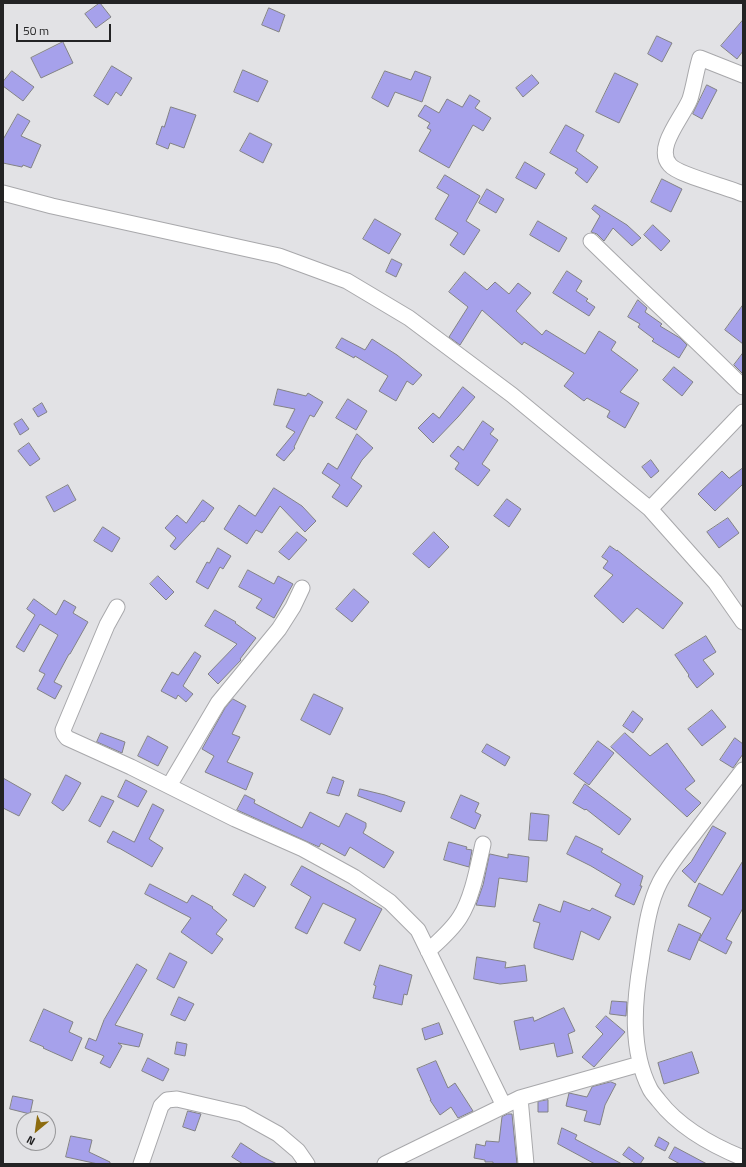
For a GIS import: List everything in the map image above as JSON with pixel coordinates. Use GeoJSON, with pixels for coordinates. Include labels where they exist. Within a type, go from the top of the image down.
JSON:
{"type":"FeatureCollection","features":[{"type":"Feature","properties":{"kind":"street"},"geometry":{"type":"LineString","coordinates":[[743,75],[700,58],[690,100],[665,146],[665,156],[670,166],[680,172],[743,194]]}},
{"type":"Feature","properties":{"kind":"street"},"geometry":{"type":"LineString","coordinates":[[3,193],[52,206],[279,256],[348,281],[409,318],[512,395],[650,509],[716,582],[743,622]]}},
{"type":"Feature","properties":{"kind":"street"},"geometry":{"type":"LineString","coordinates":[[590,241],[695,339],[743,387]]}},
{"type":"Feature","properties":{"kind":"street"},"geometry":{"type":"LineString","coordinates":[[650,509],[743,412]]}},
{"type":"Feature","properties":{"kind":"street"},"geometry":{"type":"LineString","coordinates":[[169,786],[218,703],[279,629],[293,607],[302,588]]}},
{"type":"Feature","properties":{"kind":"street"},"geometry":{"type":"LineString","coordinates":[[117,607],[107,625],[63,730],[67,738],[131,767],[235,819],[303,849],[354,877],[390,902],[418,930],[504,1106]]}},
{"type":"Feature","properties":{"kind":"street"},"geometry":{"type":"LineString","coordinates":[[743,770],[672,862],[660,882],[652,901],[641,960],[636,1001],[635,1029],[640,1064],[650,1090],[665,1109],[687,1128],[709,1142],[743,1158]]}},
{"type":"Feature","properties":{"kind":"street"},"geometry":{"type":"LineString","coordinates":[[428,951],[443,938],[460,917],[472,889],[483,844]]}},
{"type":"Feature","properties":{"kind":"street"},"geometry":{"type":"LineString","coordinates":[[385,1164],[520,1098],[640,1064]]}},
{"type":"Feature","properties":{"kind":"street"},"geometry":{"type":"LineString","coordinates":[[141,1164],[161,1106],[167,1100],[177,1098],[242,1114],[278,1134],[298,1151],[307,1164]]}},
{"type":"Feature","properties":{"kind":"street"},"geometry":{"type":"LineString","coordinates":[[520,1098],[526,1164]]}},
{"type":"Feature","properties":{"kind":"building"},"geometry":{"type":"Polygon","coordinates":[[[100,3],[111,17],[96,28],[85,14],[100,3]]]}},
{"type":"Feature","properties":{"kind":"building"},"geometry":{"type":"Polygon","coordinates":[[[269,8],[285,15],[279,32],[262,25],[269,8]]]}},
{"type":"Feature","properties":{"kind":"building"},"geometry":{"type":"Polygon","coordinates":[[[743,20],[743,51],[737,59],[721,46],[743,20]]]}},
{"type":"Feature","properties":{"kind":"building"},"geometry":{"type":"Polygon","coordinates":[[[657,36],[672,43],[662,62],[648,54],[657,36]]]}},
{"type":"Feature","properties":{"kind":"building"},"geometry":{"type":"Polygon","coordinates":[[[63,42],[73,63],[41,78],[31,58],[63,42]]]}},
{"type":"Feature","properties":{"kind":"building"},"geometry":{"type":"Polygon","coordinates":[[[112,66],[132,78],[121,96],[116,92],[108,105],[94,96],[112,66]]]}},
{"type":"Feature","properties":{"kind":"building"},"geometry":{"type":"Polygon","coordinates":[[[243,70],[268,81],[258,102],[234,92],[243,70]]]}},
{"type":"Feature","properties":{"kind":"building"},"geometry":{"type":"Polygon","coordinates":[[[12,71],[34,87],[23,101],[3,86],[3,82],[12,71]]]}},
{"type":"Feature","properties":{"kind":"building"},"geometry":{"type":"Polygon","coordinates":[[[385,71],[411,80],[415,71],[431,77],[422,102],[395,92],[388,107],[372,98],[385,71]]]}},
{"type":"Feature","properties":{"kind":"building"},"geometry":{"type":"Polygon","coordinates":[[[615,73],[638,84],[619,123],[596,112],[615,73]]]}},
{"type":"Feature","properties":{"kind":"building"},"geometry":{"type":"Polygon","coordinates":[[[532,75],[539,83],[523,97],[516,88],[532,75]]]}},
{"type":"Feature","properties":{"kind":"building"},"geometry":{"type":"Polygon","coordinates":[[[707,85],[717,90],[702,119],[693,114],[707,85]]]}},
{"type":"Feature","properties":{"kind":"building"},"geometry":{"type":"Polygon","coordinates":[[[470,95],[480,101],[475,108],[491,118],[483,131],[473,125],[449,168],[419,151],[431,130],[427,128],[430,123],[418,116],[425,105],[439,113],[447,99],[462,107],[470,95]]]}},
{"type":"Feature","properties":{"kind":"building"},"geometry":{"type":"Polygon","coordinates":[[[171,107],[196,115],[184,148],[170,143],[168,149],[156,144],[162,126],[164,127],[171,107]]]}},
{"type":"Feature","properties":{"kind":"building"},"geometry":{"type":"Polygon","coordinates":[[[18,114],[30,121],[21,136],[41,145],[31,168],[23,165],[22,167],[3,163],[3,140],[18,114]]]}},
{"type":"Feature","properties":{"kind":"building"},"geometry":{"type":"Polygon","coordinates":[[[566,125],[584,135],[576,151],[598,167],[587,183],[575,173],[578,169],[550,153],[566,125]]]}},
{"type":"Feature","properties":{"kind":"building"},"geometry":{"type":"Polygon","coordinates":[[[250,133],[272,144],[263,163],[240,151],[250,133]]]}},
{"type":"Feature","properties":{"kind":"building"},"geometry":{"type":"Polygon","coordinates":[[[525,162],[545,174],[536,189],[516,178],[525,162]]]}},
{"type":"Feature","properties":{"kind":"building"},"geometry":{"type":"Polygon","coordinates":[[[445,175],[480,196],[466,221],[480,230],[464,255],[450,245],[458,233],[435,219],[449,195],[437,188],[445,175]]]}},
{"type":"Feature","properties":{"kind":"building"},"geometry":{"type":"Polygon","coordinates":[[[662,179],[682,189],[671,212],[651,202],[662,179]]]}},
{"type":"Feature","properties":{"kind":"building"},"geometry":{"type":"Polygon","coordinates":[[[487,189],[504,199],[496,213],[479,203],[487,189]]]}},
{"type":"Feature","properties":{"kind":"building"},"geometry":{"type":"Polygon","coordinates":[[[595,205],[627,225],[641,238],[632,246],[613,228],[604,241],[597,234],[591,232],[600,216],[592,209],[595,205]]]}},
{"type":"Feature","properties":{"kind":"building"},"geometry":{"type":"Polygon","coordinates":[[[375,219],[401,234],[389,254],[363,239],[375,219]]]}},
{"type":"Feature","properties":{"kind":"building"},"geometry":{"type":"Polygon","coordinates":[[[538,221],[567,238],[559,252],[530,235],[538,221]]]}},
{"type":"Feature","properties":{"kind":"building"},"geometry":{"type":"Polygon","coordinates":[[[653,225],[670,241],[661,251],[644,235],[653,225]]]}},
{"type":"Feature","properties":{"kind":"building"},"geometry":{"type":"Polygon","coordinates":[[[392,259],[402,264],[396,277],[386,272],[392,259]]]}},
{"type":"Feature","properties":{"kind":"building"},"geometry":{"type":"Polygon","coordinates":[[[567,271],[582,281],[576,291],[588,299],[586,301],[595,307],[589,316],[553,293],[567,271]]]}},
{"type":"Feature","properties":{"kind":"building"},"geometry":{"type":"Polygon","coordinates":[[[465,272],[487,290],[495,282],[509,294],[518,283],[531,293],[516,311],[542,335],[546,330],[585,354],[599,331],[616,342],[611,350],[638,370],[620,392],[639,403],[625,428],[607,417],[610,411],[587,398],[584,401],[564,386],[574,373],[524,342],[522,345],[482,310],[460,345],[449,337],[468,307],[449,292],[465,272]]]}},
{"type":"Feature","properties":{"kind":"building"},"geometry":{"type":"Polygon","coordinates":[[[638,300],[647,308],[645,312],[662,324],[660,326],[680,338],[687,345],[679,358],[652,341],[654,339],[638,327],[640,324],[628,317],[638,300]]]}},
{"type":"Feature","properties":{"kind":"building"},"geometry":{"type":"Polygon","coordinates":[[[743,305],[743,344],[725,330],[743,305]]]}},
{"type":"Feature","properties":{"kind":"building"},"geometry":{"type":"Polygon","coordinates":[[[342,338],[365,350],[372,339],[397,355],[422,375],[413,385],[407,381],[396,401],[379,391],[388,376],[355,356],[354,358],[336,348],[342,338]]]}},
{"type":"Feature","properties":{"kind":"building"},"geometry":{"type":"Polygon","coordinates":[[[743,353],[743,374],[734,365],[743,353]]]}},
{"type":"Feature","properties":{"kind":"building"},"geometry":{"type":"Polygon","coordinates":[[[674,367],[693,382],[682,396],[663,380],[674,367]]]}},
{"type":"Feature","properties":{"kind":"building"},"geometry":{"type":"Polygon","coordinates":[[[463,387],[475,397],[433,443],[418,428],[433,413],[439,418],[463,387]]]}},
{"type":"Feature","properties":{"kind":"building"},"geometry":{"type":"Polygon","coordinates":[[[278,389],[306,396],[308,393],[323,402],[314,417],[310,415],[294,447],[295,448],[284,461],[276,455],[295,432],[286,427],[295,409],[274,405],[278,389]]]}},
{"type":"Feature","properties":{"kind":"building"},"geometry":{"type":"Polygon","coordinates":[[[348,399],[367,411],[356,430],[336,418],[348,399]]]}},
{"type":"Feature","properties":{"kind":"building"},"geometry":{"type":"Polygon","coordinates":[[[42,403],[47,412],[38,417],[33,409],[42,403]]]}},
{"type":"Feature","properties":{"kind":"building"},"geometry":{"type":"Polygon","coordinates":[[[22,419],[29,429],[20,435],[14,424],[22,419]]]}},
{"type":"Feature","properties":{"kind":"building"},"geometry":{"type":"Polygon","coordinates":[[[483,421],[494,429],[490,434],[498,440],[482,464],[490,470],[478,486],[455,469],[459,463],[450,456],[458,446],[463,450],[483,421]]]}},
{"type":"Feature","properties":{"kind":"building"},"geometry":{"type":"Polygon","coordinates":[[[357,434],[373,448],[362,460],[351,478],[362,486],[347,507],[332,497],[340,485],[322,473],[328,463],[337,469],[357,434]]]}},
{"type":"Feature","properties":{"kind":"building"},"geometry":{"type":"Polygon","coordinates":[[[29,443],[40,459],[30,466],[18,451],[29,443]]]}},
{"type":"Feature","properties":{"kind":"building"},"geometry":{"type":"Polygon","coordinates":[[[651,460],[659,471],[651,478],[642,467],[651,460]]]}},
{"type":"Feature","properties":{"kind":"building"},"geometry":{"type":"Polygon","coordinates":[[[743,468],[743,484],[715,511],[698,494],[722,471],[729,478],[743,468]]]}},
{"type":"Feature","properties":{"kind":"building"},"geometry":{"type":"Polygon","coordinates":[[[68,485],[76,500],[54,512],[46,497],[68,485]]]}},
{"type":"Feature","properties":{"kind":"building"},"geometry":{"type":"Polygon","coordinates":[[[274,488],[302,506],[316,521],[305,532],[280,506],[262,533],[256,530],[247,544],[224,529],[239,505],[255,516],[274,488]]]}},
{"type":"Feature","properties":{"kind":"building"},"geometry":{"type":"Polygon","coordinates":[[[507,499],[521,509],[509,527],[494,516],[507,499]]]}},
{"type":"Feature","properties":{"kind":"building"},"geometry":{"type":"Polygon","coordinates":[[[203,500],[214,508],[204,522],[202,521],[175,550],[170,546],[176,538],[165,528],[177,515],[186,523],[203,500]]]}},
{"type":"Feature","properties":{"kind":"building"},"geometry":{"type":"Polygon","coordinates":[[[728,518],[739,533],[719,548],[707,532],[728,518]]]}},
{"type":"Feature","properties":{"kind":"building"},"geometry":{"type":"Polygon","coordinates":[[[103,527],[120,538],[112,552],[94,541],[103,527]]]}},
{"type":"Feature","properties":{"kind":"building"},"geometry":{"type":"Polygon","coordinates":[[[297,532],[307,540],[289,560],[279,552],[297,532]]]}},
{"type":"Feature","properties":{"kind":"building"},"geometry":{"type":"Polygon","coordinates":[[[434,532],[449,547],[429,568],[413,554],[434,532]]]}},
{"type":"Feature","properties":{"kind":"building"},"geometry":{"type":"Polygon","coordinates":[[[610,546],[683,603],[663,629],[637,608],[623,623],[594,596],[613,575],[603,568],[608,561],[602,557],[610,546]]]}},
{"type":"Feature","properties":{"kind":"building"},"geometry":{"type":"Polygon","coordinates":[[[218,548],[231,556],[223,569],[220,567],[208,589],[196,582],[207,562],[209,563],[218,548]]]}},
{"type":"Feature","properties":{"kind":"building"},"geometry":{"type":"Polygon","coordinates":[[[248,570],[274,584],[278,576],[293,584],[274,618],[256,608],[262,599],[239,587],[248,570]]]}},
{"type":"Feature","properties":{"kind":"building"},"geometry":{"type":"Polygon","coordinates":[[[158,576],[174,592],[166,600],[150,584],[158,576]]]}},
{"type":"Feature","properties":{"kind":"building"},"geometry":{"type":"Polygon","coordinates":[[[354,589],[369,602],[352,622],[336,609],[354,589]]]}},
{"type":"Feature","properties":{"kind":"building"},"geometry":{"type":"Polygon","coordinates":[[[34,599],[56,615],[64,600],[76,607],[73,613],[88,622],[54,682],[62,686],[55,699],[37,689],[45,674],[39,671],[58,635],[40,624],[24,652],[16,647],[35,615],[27,609],[34,599]]]}},
{"type":"Feature","properties":{"kind":"building"},"geometry":{"type":"Polygon","coordinates":[[[215,610],[236,622],[235,623],[256,638],[240,659],[241,660],[218,684],[208,674],[237,644],[205,626],[215,610]]]}},
{"type":"Feature","properties":{"kind":"building"},"geometry":{"type":"Polygon","coordinates":[[[706,636],[716,652],[703,660],[714,674],[697,688],[675,655],[706,636]]]}},
{"type":"Feature","properties":{"kind":"building"},"geometry":{"type":"Polygon","coordinates":[[[195,652],[201,656],[183,686],[193,694],[186,702],[178,695],[176,699],[161,691],[172,672],[178,675],[195,652]]]}},
{"type":"Feature","properties":{"kind":"building"},"geometry":{"type":"Polygon","coordinates":[[[314,694],[343,708],[330,735],[301,720],[314,694]]]}},
{"type":"Feature","properties":{"kind":"building"},"geometry":{"type":"Polygon","coordinates":[[[233,699],[246,706],[232,734],[240,737],[227,762],[253,773],[246,790],[205,772],[214,756],[202,749],[225,708],[233,699]]]}},
{"type":"Feature","properties":{"kind":"building"},"geometry":{"type":"Polygon","coordinates":[[[712,710],[726,727],[702,746],[688,729],[712,710]]]}},
{"type":"Feature","properties":{"kind":"building"},"geometry":{"type":"Polygon","coordinates":[[[633,711],[643,719],[633,733],[623,726],[633,711]]]}},
{"type":"Feature","properties":{"kind":"building"},"geometry":{"type":"Polygon","coordinates":[[[101,733],[125,742],[122,753],[97,742],[101,733]]]}},
{"type":"Feature","properties":{"kind":"building"},"geometry":{"type":"Polygon","coordinates":[[[625,733],[650,756],[667,743],[695,781],[685,789],[701,803],[687,817],[611,747],[625,733]]]}},
{"type":"Feature","properties":{"kind":"building"},"geometry":{"type":"Polygon","coordinates":[[[148,736],[168,747],[158,766],[138,756],[148,736]]]}},
{"type":"Feature","properties":{"kind":"building"},"geometry":{"type":"Polygon","coordinates":[[[735,738],[743,744],[743,754],[733,768],[720,760],[735,738]]]}},
{"type":"Feature","properties":{"kind":"building"},"geometry":{"type":"Polygon","coordinates":[[[598,741],[614,753],[589,785],[574,774],[598,741]]]}},
{"type":"Feature","properties":{"kind":"building"},"geometry":{"type":"Polygon","coordinates":[[[487,744],[510,757],[505,766],[482,752],[487,744]]]}},
{"type":"Feature","properties":{"kind":"building"},"geometry":{"type":"Polygon","coordinates":[[[66,775],[81,783],[69,804],[63,811],[52,803],[66,775]]]}},
{"type":"Feature","properties":{"kind":"building"},"geometry":{"type":"Polygon","coordinates":[[[333,777],[344,781],[339,796],[327,793],[333,777]]]}},
{"type":"Feature","properties":{"kind":"building"},"geometry":{"type":"Polygon","coordinates":[[[3,778],[31,794],[19,816],[3,808],[3,778]]]}},
{"type":"Feature","properties":{"kind":"building"},"geometry":{"type":"Polygon","coordinates":[[[126,780],[147,791],[138,807],[118,797],[126,780]]]}},
{"type":"Feature","properties":{"kind":"building"},"geometry":{"type":"Polygon","coordinates":[[[585,784],[631,819],[619,835],[586,809],[585,810],[573,803],[585,784]]]}},
{"type":"Feature","properties":{"kind":"building"},"geometry":{"type":"Polygon","coordinates":[[[360,789],[405,802],[401,812],[358,796],[360,789]]]}},
{"type":"Feature","properties":{"kind":"building"},"geometry":{"type":"Polygon","coordinates":[[[245,795],[255,800],[254,803],[302,828],[310,812],[339,827],[346,813],[366,823],[363,833],[394,852],[384,868],[350,847],[345,856],[321,843],[319,847],[237,810],[245,795]]]}},
{"type":"Feature","properties":{"kind":"building"},"geometry":{"type":"Polygon","coordinates":[[[461,795],[479,803],[475,812],[481,815],[475,829],[451,818],[461,795]]]}},
{"type":"Feature","properties":{"kind":"building"},"geometry":{"type":"Polygon","coordinates":[[[102,796],[114,801],[100,827],[89,821],[102,796]]]}},
{"type":"Feature","properties":{"kind":"building"},"geometry":{"type":"Polygon","coordinates":[[[153,804],[164,810],[149,839],[163,848],[152,867],[107,842],[113,831],[134,842],[153,804]]]}},
{"type":"Feature","properties":{"kind":"building"},"geometry":{"type":"Polygon","coordinates":[[[531,813],[549,815],[547,841],[529,840],[531,813]]]}},
{"type":"Feature","properties":{"kind":"building"},"geometry":{"type":"Polygon","coordinates":[[[713,826],[726,833],[695,883],[682,871],[691,862],[713,826]]]}},
{"type":"Feature","properties":{"kind":"building"},"geometry":{"type":"Polygon","coordinates":[[[576,836],[603,849],[601,852],[643,876],[640,886],[642,886],[634,905],[615,896],[621,884],[567,854],[576,836]]]}},
{"type":"Feature","properties":{"kind":"building"},"geometry":{"type":"Polygon","coordinates":[[[449,842],[472,850],[469,867],[444,860],[449,842]]]}},
{"type":"Feature","properties":{"kind":"building"},"geometry":{"type":"Polygon","coordinates":[[[490,854],[508,858],[508,854],[529,857],[527,882],[499,878],[495,907],[476,905],[483,885],[490,854]]]}},
{"type":"Feature","properties":{"kind":"building"},"geometry":{"type":"Polygon","coordinates":[[[743,861],[743,908],[726,939],[732,942],[726,954],[699,940],[711,918],[688,906],[699,883],[722,895],[743,861]]]}},
{"type":"Feature","properties":{"kind":"building"},"geometry":{"type":"Polygon","coordinates":[[[302,866],[382,909],[360,951],[344,943],[356,919],[323,903],[307,934],[295,928],[311,897],[291,885],[302,866]]]}},
{"type":"Feature","properties":{"kind":"building"},"geometry":{"type":"Polygon","coordinates":[[[245,874],[266,887],[254,907],[233,895],[245,874]]]}},
{"type":"Feature","properties":{"kind":"building"},"geometry":{"type":"Polygon","coordinates":[[[150,884],[187,903],[192,895],[213,907],[212,908],[227,920],[216,934],[223,939],[212,954],[181,932],[191,918],[145,894],[150,884]]]}},
{"type":"Feature","properties":{"kind":"building"},"geometry":{"type":"Polygon","coordinates":[[[564,901],[590,911],[592,908],[611,917],[599,940],[581,931],[573,960],[534,948],[540,923],[533,921],[539,904],[560,912],[564,901]]]}},
{"type":"Feature","properties":{"kind":"building"},"geometry":{"type":"Polygon","coordinates":[[[679,924],[701,934],[690,960],[668,951],[679,924]]]}},
{"type":"Feature","properties":{"kind":"building"},"geometry":{"type":"Polygon","coordinates":[[[170,953],[187,962],[174,988],[157,979],[170,953]]]}},
{"type":"Feature","properties":{"kind":"building"},"geometry":{"type":"Polygon","coordinates":[[[477,957],[506,962],[505,968],[525,965],[527,981],[500,984],[474,979],[477,957]]]}},
{"type":"Feature","properties":{"kind":"building"},"geometry":{"type":"Polygon","coordinates":[[[137,964],[147,970],[115,1025],[143,1034],[139,1047],[118,1043],[122,1046],[110,1068],[100,1063],[104,1056],[85,1048],[89,1038],[96,1041],[104,1020],[137,964]]]}},
{"type":"Feature","properties":{"kind":"building"},"geometry":{"type":"Polygon","coordinates":[[[380,965],[412,975],[407,995],[404,994],[402,1005],[373,998],[376,986],[374,985],[380,965]]]}},
{"type":"Feature","properties":{"kind":"building"},"geometry":{"type":"Polygon","coordinates":[[[179,997],[194,1004],[185,1021],[171,1015],[179,997]]]}},
{"type":"Feature","properties":{"kind":"building"},"geometry":{"type":"Polygon","coordinates":[[[612,1001],[627,1002],[626,1016],[610,1014],[612,1001]]]}},
{"type":"Feature","properties":{"kind":"building"},"geometry":{"type":"Polygon","coordinates":[[[564,1008],[575,1031],[568,1034],[573,1053],[557,1057],[554,1043],[520,1050],[514,1021],[533,1017],[534,1021],[564,1008]]]}},
{"type":"Feature","properties":{"kind":"building"},"geometry":{"type":"Polygon","coordinates":[[[44,1009],[73,1022],[69,1032],[82,1038],[72,1061],[30,1041],[44,1009]]]}},
{"type":"Feature","properties":{"kind":"building"},"geometry":{"type":"Polygon","coordinates":[[[606,1016],[625,1032],[594,1067],[582,1057],[603,1034],[596,1027],[606,1016]]]}},
{"type":"Feature","properties":{"kind":"building"},"geometry":{"type":"Polygon","coordinates":[[[439,1023],[443,1034],[425,1040],[422,1029],[439,1023]]]}},
{"type":"Feature","properties":{"kind":"building"},"geometry":{"type":"Polygon","coordinates":[[[177,1042],[187,1044],[185,1056],[175,1054],[177,1042]]]}},
{"type":"Feature","properties":{"kind":"building"},"geometry":{"type":"Polygon","coordinates":[[[692,1052],[699,1073],[664,1084],[658,1063],[692,1052]]]}},
{"type":"Feature","properties":{"kind":"building"},"geometry":{"type":"Polygon","coordinates":[[[148,1058],[169,1069],[163,1081],[142,1071],[148,1058]]]}},
{"type":"Feature","properties":{"kind":"building"},"geometry":{"type":"Polygon","coordinates":[[[436,1061],[448,1088],[455,1083],[473,1111],[458,1118],[451,1107],[440,1115],[430,1100],[417,1069],[436,1061]]]}},
{"type":"Feature","properties":{"kind":"building"},"geometry":{"type":"Polygon","coordinates":[[[611,1082],[616,1084],[605,1105],[600,1125],[584,1121],[587,1111],[566,1106],[569,1093],[587,1097],[592,1087],[611,1082]]]}},
{"type":"Feature","properties":{"kind":"building"},"geometry":{"type":"Polygon","coordinates":[[[13,1096],[33,1100],[31,1111],[18,1111],[10,1109],[13,1096]]]}},
{"type":"Feature","properties":{"kind":"building"},"geometry":{"type":"Polygon","coordinates":[[[548,1100],[548,1112],[538,1112],[538,1102],[548,1100]]]}},
{"type":"Feature","properties":{"kind":"building"},"geometry":{"type":"Polygon","coordinates":[[[188,1111],[201,1114],[195,1131],[183,1127],[188,1111]]]}},
{"type":"Feature","properties":{"kind":"building"},"geometry":{"type":"Polygon","coordinates":[[[512,1114],[517,1164],[493,1164],[493,1162],[485,1162],[485,1160],[474,1158],[476,1144],[485,1146],[486,1141],[499,1142],[502,1117],[512,1114]]]}},
{"type":"Feature","properties":{"kind":"building"},"geometry":{"type":"Polygon","coordinates":[[[562,1128],[577,1135],[575,1139],[622,1164],[595,1164],[558,1144],[562,1128]]]}},
{"type":"Feature","properties":{"kind":"building"},"geometry":{"type":"Polygon","coordinates":[[[71,1136],[92,1140],[89,1152],[110,1162],[110,1164],[98,1164],[66,1157],[71,1136]]]}},
{"type":"Feature","properties":{"kind":"building"},"geometry":{"type":"Polygon","coordinates":[[[659,1137],[669,1143],[665,1151],[655,1146],[659,1137]]]}},
{"type":"Feature","properties":{"kind":"building"},"geometry":{"type":"Polygon","coordinates":[[[241,1143],[277,1164],[243,1164],[232,1157],[241,1143]]]}},
{"type":"Feature","properties":{"kind":"building"},"geometry":{"type":"Polygon","coordinates":[[[629,1147],[644,1158],[640,1164],[636,1164],[623,1155],[629,1147]]]}},
{"type":"Feature","properties":{"kind":"building"},"geometry":{"type":"Polygon","coordinates":[[[675,1147],[707,1164],[680,1164],[669,1158],[675,1147]]]}}]}
